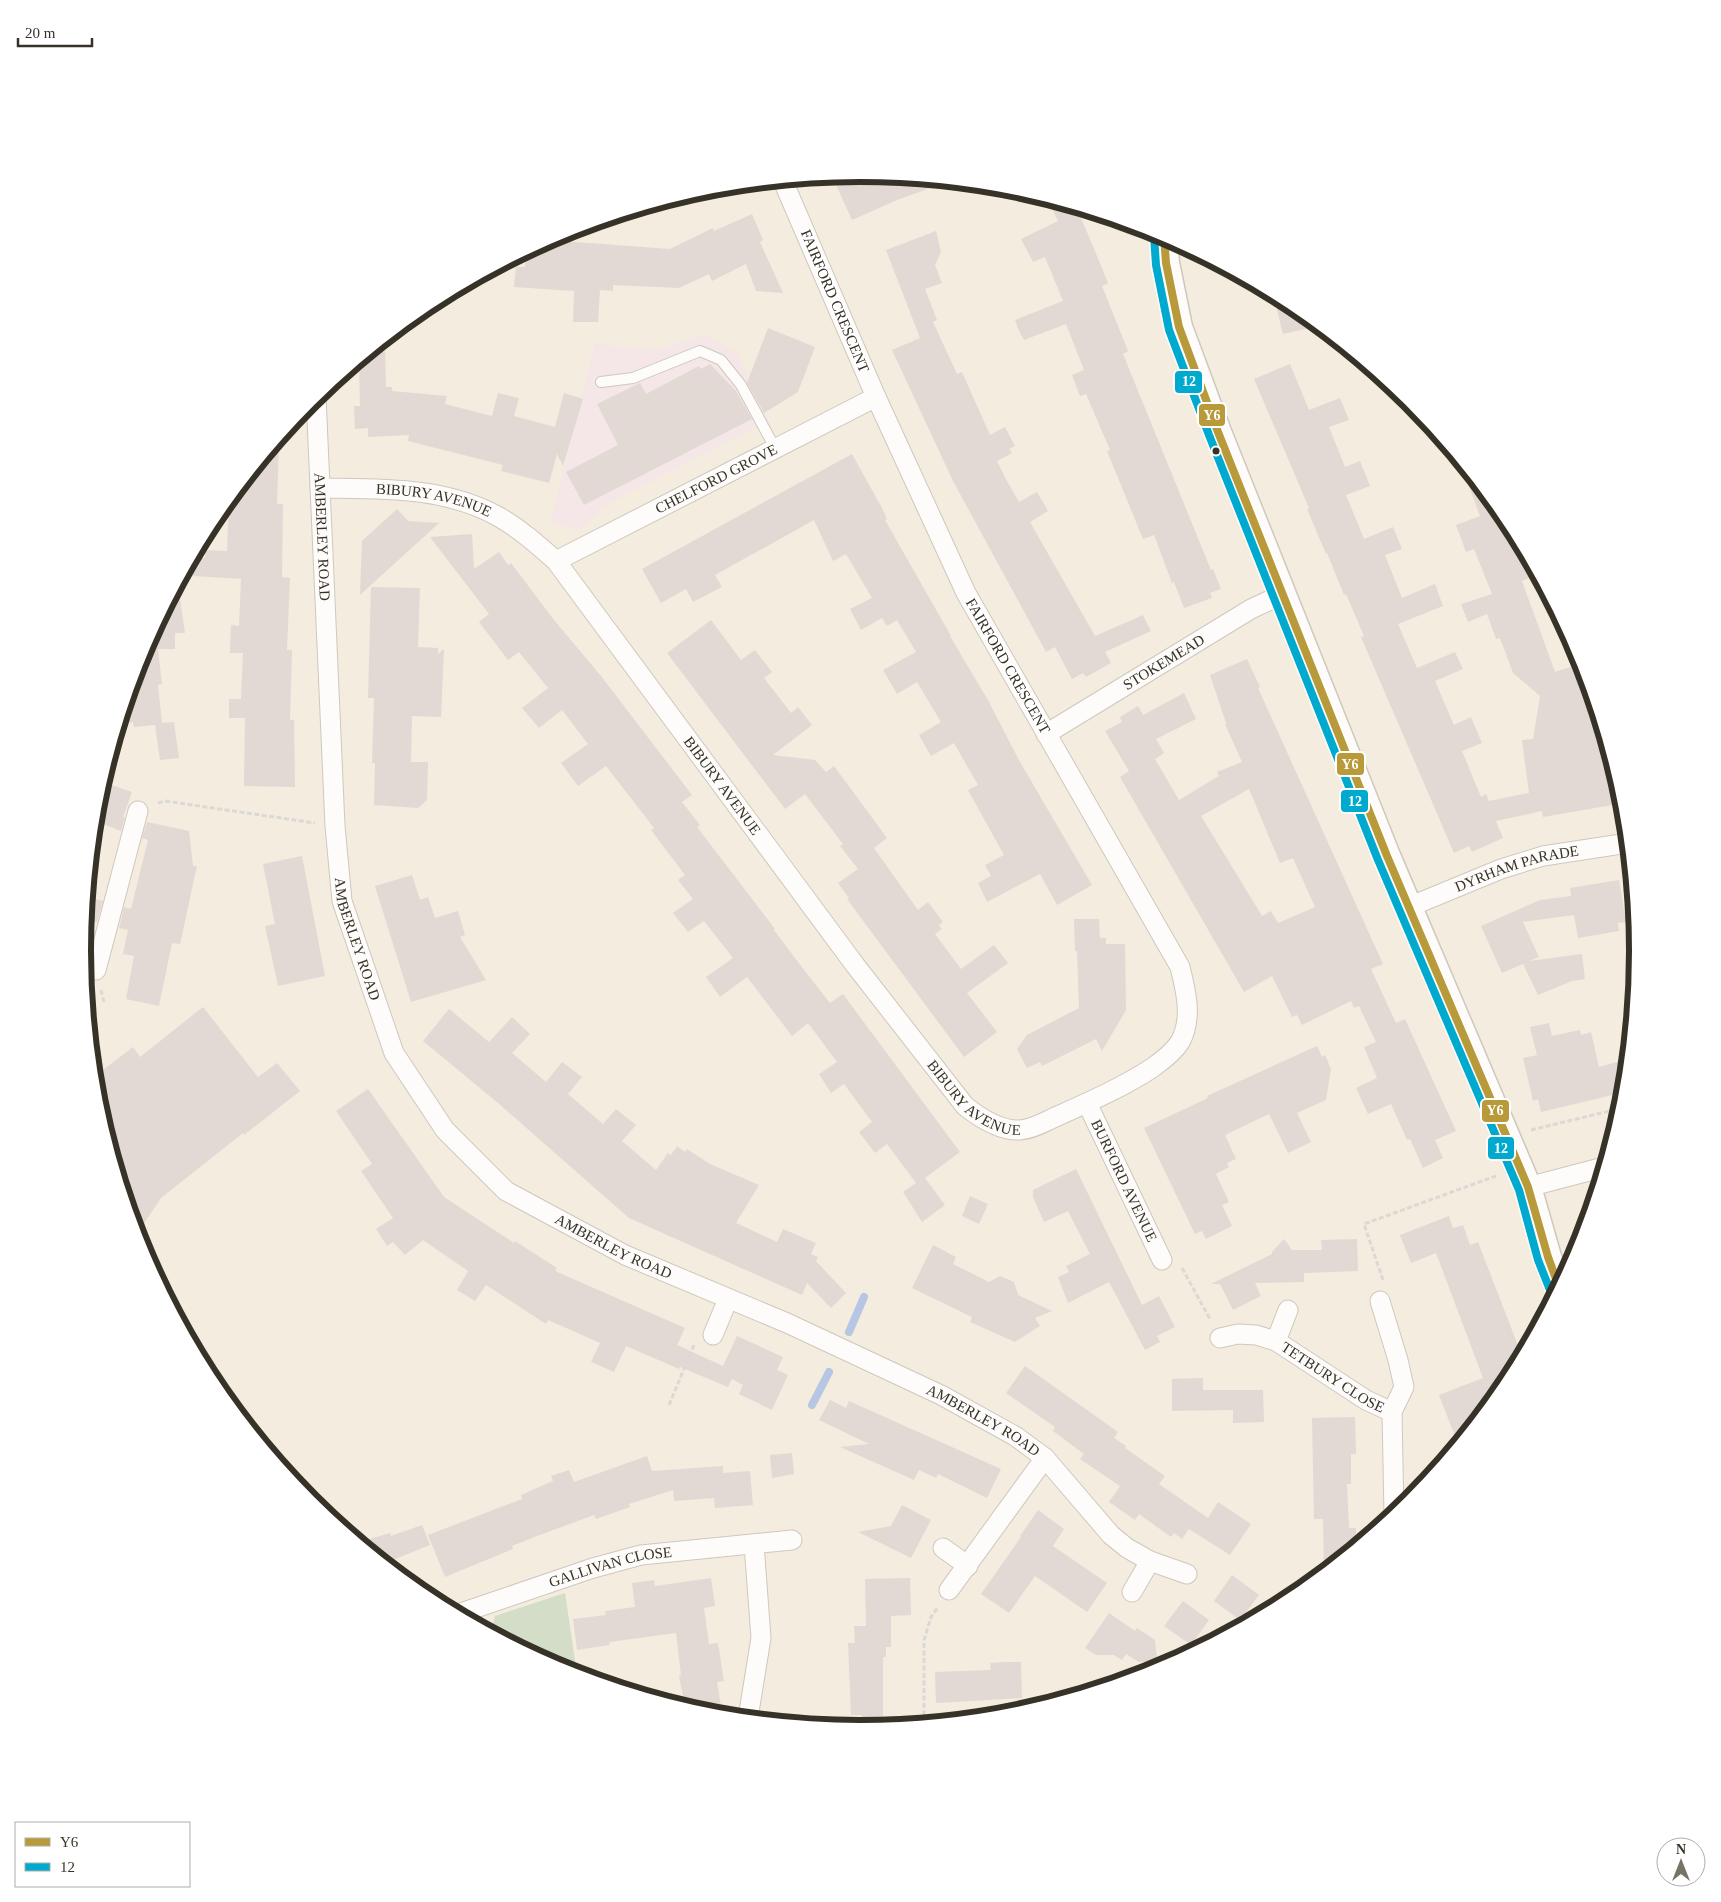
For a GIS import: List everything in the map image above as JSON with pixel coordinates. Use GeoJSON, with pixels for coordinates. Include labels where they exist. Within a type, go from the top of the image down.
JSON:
{"type":"FeatureCollection","features":[{"type":"Feature","properties":{"kind":"street","name":"FAIRFORD CRESCENT"},"geometry":{"type":"LineString","coordinates":[[785,186],[876,397],[966,593],[1180,967],[1188,999],[1185,1026],[1180,1042],[1168,1055],[1150,1069],[1087,1103]]}},
{"type":"Feature","properties":{"kind":"street"},"geometry":{"type":"LineString","coordinates":[[1165,244],[1166,263],[1179,327],[1218,432],[1409,907],[1528,1187],[1556,1278]]}},
{"type":"Feature","properties":{"kind":"street","name":"CHELFORD GROVE"},"geometry":{"type":"LineString","coordinates":[[556,561],[876,397]]}},
{"type":"Feature","properties":{"kind":"street","name":"AMBERLEY ROAD"},"geometry":{"type":"LineString","coordinates":[[317,408],[335,826],[342,901],[394,1053],[446,1130],[506,1191],[625,1255],[787,1324],[941,1395],[1015,1436],[1045,1458],[1112,1535],[1128,1548],[1150,1561],[1187,1574]]}},
{"type":"Feature","properties":{"kind":"street","name":"BIBURY AVENUE"},"geometry":{"type":"LineString","coordinates":[[320,488],[418,491],[461,501],[498,516],[527,536],[556,561],[855,965],[965,1106],[990,1123],[1004,1128],[1020,1130],[1038,1125],[1087,1103]]}},
{"type":"Feature","properties":{"kind":"street","name":"STOKEMEAD"},"geometry":{"type":"LineString","coordinates":[[1046,734],[1251,609],[1283,594]]}},
{"type":"Feature","properties":{"kind":"street"},"geometry":{"type":"LineString","coordinates":[[92,967],[96,970],[138,811]]}},
{"type":"Feature","properties":{"kind":"street","name":"DYRHAM PARADE"},"geometry":{"type":"LineString","coordinates":[[1409,907],[1501,869],[1543,856],[1622,844]]}},
{"type":"Feature","properties":{"kind":"street","name":"BURFORD AVENUE"},"geometry":{"type":"LineString","coordinates":[[1087,1103],[1162,1260]]}},
{"type":"Feature","properties":{"kind":"street"},"geometry":{"type":"LineString","coordinates":[[1528,1187],[1598,1169]]}},
{"type":"Feature","properties":{"kind":"street"},"geometry":{"type":"LineString","coordinates":[[705,1336],[728,1300]]}},
{"type":"Feature","properties":{"kind":"street","name":"TETBURY CLOSE"},"geometry":{"type":"LineString","coordinates":[[1380,1302],[1398,1360],[1404,1388],[1392,1412],[1394,1505]]}},
{"type":"Feature","properties":{"kind":"street","name":"TETBURY CLOSE"},"geometry":{"type":"LineString","coordinates":[[1276,1341],[1288,1310]]}},
{"type":"Feature","properties":{"kind":"street","name":"TETBURY CLOSE"},"geometry":{"type":"LineString","coordinates":[[1220,1338],[1238,1334],[1256,1334],[1276,1341],[1366,1400],[1392,1412]]}},
{"type":"Feature","properties":{"kind":"street","name":"AMBERLEY ROAD"},"geometry":{"type":"LineString","coordinates":[[949,1590],[1045,1458]]}},
{"type":"Feature","properties":{"kind":"street","name":"GALLIVAN CLOSE"},"geometry":{"type":"LineString","coordinates":[[471,1614],[593,1568],[641,1555],[792,1540]]}},
{"type":"Feature","properties":{"kind":"street"},"geometry":{"type":"LineString","coordinates":[[749,1712],[761,1638],[754,1544]]}},
{"type":"Feature","properties":{"kind":"street"},"geometry":{"type":"LineString","coordinates":[[943,1548],[968,1566]]}},
{"type":"Feature","properties":{"kind":"street"},"geometry":{"type":"LineString","coordinates":[[1132,1592],[1150,1561]]}},
{"type":"Feature","properties":{"kind":"lane"},"geometry":{"type":"LineString","coordinates":[[601,382],[633,378],[700,351],[721,360],[741,385],[775,448]]}},
{"type":"Feature","properties":{"kind":"path"},"geometry":{"type":"LineString","coordinates":[[138,811],[165,801],[335,826]]}},
{"type":"Feature","properties":{"kind":"path"},"geometry":{"type":"LineString","coordinates":[[1505,1134],[1558,1125],[1613,1110]]}},
{"type":"Feature","properties":{"kind":"path"},"geometry":{"type":"LineString","coordinates":[[1380,1302],[1390,1299],[1364,1224],[1499,1175]]}},
{"type":"Feature","properties":{"kind":"path"},"geometry":{"type":"LineString","coordinates":[[1162,1260],[1174,1253],[1220,1338]]}},
{"type":"Feature","properties":{"kind":"path"},"geometry":{"type":"LineString","coordinates":[[669,1405],[705,1336]]}},
{"type":"Feature","properties":{"kind":"path"},"geometry":{"type":"LineString","coordinates":[[924,1718],[924,1640],[931,1617],[949,1590]]}},
{"type":"Feature","properties":{"kind":"shaded area"},"geometry":{"type":"Polygon","coordinates":[[[705,334],[738,354],[771,428],[753,428],[600,508],[590,521],[575,530],[551,521],[595,344],[657,350],[705,334]]]}},
{"type":"Feature","properties":{"kind":"green space"},"geometry":{"type":"Polygon","coordinates":[[[565,1593],[576,1666],[520,1641],[493,1626],[495,1616],[565,1593]]]}},
{"type":"Feature","properties":{"kind":"building"},"geometry":{"type":"Polygon","coordinates":[[[835,183],[911,183],[937,186],[897,200],[852,220],[835,183]]]}},
{"type":"Feature","properties":{"kind":"building"},"geometry":{"type":"Polygon","coordinates":[[[1050,206],[1080,214],[1108,283],[1102,286],[1128,351],[1123,354],[1211,570],[1213,569],[1221,589],[1210,593],[1212,598],[1184,608],[1174,582],[1172,583],[1154,535],[1143,539],[1107,451],[1110,450],[1086,394],[1080,396],[1072,375],[1084,370],[1066,324],[1024,340],[1019,331],[1015,320],[1063,301],[1045,257],[1033,262],[1021,239],[1058,221],[1050,206]]]}},
{"type":"Feature","properties":{"kind":"building"},"geometry":{"type":"Polygon","coordinates":[[[752,214],[763,240],[760,242],[783,293],[756,291],[746,264],[712,281],[709,274],[679,288],[613,285],[613,291],[600,290],[598,322],[573,322],[574,291],[514,287],[516,267],[525,267],[526,258],[563,241],[670,249],[713,228],[714,231],[752,214]]]}},
{"type":"Feature","properties":{"kind":"building"},"geometry":{"type":"Polygon","coordinates":[[[936,231],[941,252],[935,265],[942,283],[925,289],[937,320],[933,322],[957,374],[962,372],[990,435],[1005,427],[1015,446],[1009,449],[1012,453],[997,461],[1007,481],[1019,502],[1037,492],[1048,511],[1030,522],[1095,636],[1143,615],[1151,631],[1105,652],[1111,663],[1086,677],[1083,673],[1072,679],[1055,647],[1046,652],[953,481],[892,350],[920,338],[886,250],[936,231]]]}},
{"type":"Feature","properties":{"kind":"building"},"geometry":{"type":"Polygon","coordinates":[[[1275,303],[1311,328],[1283,334],[1275,303]]]}},
{"type":"Feature","properties":{"kind":"building"},"geometry":{"type":"Polygon","coordinates":[[[768,328],[815,347],[798,392],[764,413],[747,383],[768,328]]]}},
{"type":"Feature","properties":{"kind":"building"},"geometry":{"type":"Polygon","coordinates":[[[382,349],[385,349],[386,387],[392,387],[392,391],[447,396],[445,404],[492,416],[498,393],[519,398],[514,416],[555,427],[564,393],[583,399],[563,466],[557,454],[549,483],[501,471],[503,465],[408,441],[409,435],[368,437],[368,428],[355,429],[354,406],[360,406],[359,368],[382,349]]]}},
{"type":"Feature","properties":{"kind":"building"},"geometry":{"type":"Polygon","coordinates":[[[710,364],[736,391],[752,419],[584,505],[566,472],[618,445],[597,404],[640,383],[646,394],[699,366],[701,369],[710,364]]]}},
{"type":"Feature","properties":{"kind":"building"},"geometry":{"type":"Polygon","coordinates":[[[1290,364],[1309,410],[1340,398],[1349,420],[1329,427],[1345,467],[1360,461],[1370,486],[1346,495],[1364,539],[1393,527],[1402,549],[1385,555],[1402,598],[1435,584],[1443,606],[1398,624],[1417,668],[1455,652],[1463,669],[1435,681],[1454,725],[1471,717],[1482,743],[1462,751],[1481,797],[1486,794],[1489,801],[1529,793],[1522,740],[1533,739],[1540,696],[1513,673],[1500,638],[1496,639],[1487,614],[1468,622],[1461,604],[1492,594],[1474,549],[1466,552],[1456,525],[1480,516],[1465,475],[1500,524],[1533,577],[1522,581],[1555,672],[1574,666],[1604,752],[1616,804],[1543,817],[1542,811],[1496,821],[1503,838],[1472,852],[1469,846],[1454,853],[1361,637],[1364,636],[1326,554],[1307,509],[1309,508],[1254,379],[1290,364]]]}},
{"type":"Feature","properties":{"kind":"building"},"geometry":{"type":"Polygon","coordinates":[[[279,448],[277,504],[283,504],[282,577],[290,578],[287,650],[292,650],[290,720],[294,720],[295,787],[244,786],[245,718],[229,718],[229,699],[241,699],[243,653],[230,653],[231,625],[239,626],[241,579],[193,576],[193,567],[199,557],[205,558],[205,550],[227,551],[228,513],[279,448]]]}},
{"type":"Feature","properties":{"kind":"building"},"geometry":{"type":"Polygon","coordinates":[[[852,454],[882,508],[887,519],[885,520],[989,702],[1020,762],[1092,885],[1057,905],[1040,874],[987,902],[978,883],[991,876],[985,865],[1004,855],[968,790],[978,785],[954,743],[931,756],[919,735],[941,722],[917,682],[897,694],[883,670],[916,652],[897,620],[887,626],[882,618],[861,630],[850,609],[872,598],[846,554],[833,561],[814,520],[715,575],[722,587],[693,602],[686,589],[661,603],[642,569],[852,454]]]}},
{"type":"Feature","properties":{"kind":"building"},"geometry":{"type":"Polygon","coordinates":[[[397,509],[408,521],[439,523],[360,595],[362,541],[397,509]]]}},
{"type":"Feature","properties":{"kind":"building"},"geometry":{"type":"Polygon","coordinates":[[[472,534],[474,569],[499,552],[508,565],[511,563],[692,795],[682,802],[700,825],[697,827],[801,966],[830,1003],[843,994],[960,1152],[925,1178],[945,1205],[922,1222],[903,1192],[916,1183],[887,1144],[875,1153],[859,1132],[872,1122],[844,1084],[831,1093],[819,1074],[837,1062],[808,1023],[792,1036],[747,977],[720,997],[706,977],[733,958],[704,921],[688,932],[673,913],[693,899],[678,880],[685,875],[651,830],[654,828],[606,766],[578,786],[561,763],[588,744],[562,710],[539,728],[522,708],[548,688],[519,652],[508,660],[479,622],[489,614],[430,537],[472,534]]]}},
{"type":"Feature","properties":{"kind":"building"},"geometry":{"type":"Polygon","coordinates":[[[371,587],[420,588],[418,647],[438,648],[438,654],[444,649],[441,717],[412,716],[411,762],[428,762],[427,800],[418,808],[374,805],[375,763],[372,763],[374,698],[368,698],[371,587]]]}},
{"type":"Feature","properties":{"kind":"building"},"geometry":{"type":"Polygon","coordinates":[[[179,595],[185,633],[175,633],[175,649],[158,649],[162,684],[158,685],[162,723],[174,722],[179,758],[160,760],[155,725],[134,727],[133,722],[126,723],[132,704],[150,657],[179,595]]]}},
{"type":"Feature","properties":{"kind":"building"},"geometry":{"type":"Polygon","coordinates":[[[711,620],[741,660],[755,650],[772,672],[764,678],[791,713],[798,707],[812,725],[773,755],[815,760],[826,772],[834,766],[887,838],[874,848],[918,910],[928,902],[943,922],[939,925],[942,929],[935,934],[961,969],[994,945],[1008,963],[967,993],[997,1032],[964,1057],[847,899],[849,898],[838,883],[858,869],[840,846],[843,844],[805,794],[785,809],[667,653],[711,620]]]}},
{"type":"Feature","properties":{"kind":"building"},"geometry":{"type":"Polygon","coordinates":[[[1247,659],[1260,687],[1258,688],[1383,964],[1371,969],[1396,1023],[1405,1019],[1456,1131],[1435,1140],[1443,1158],[1423,1168],[1410,1139],[1407,1140],[1391,1104],[1368,1114],[1356,1088],[1377,1078],[1364,1047],[1376,1042],[1359,1006],[1354,1008],[1351,1001],[1302,1025],[1297,1015],[1292,1017],[1272,976],[1244,992],[1120,777],[1129,771],[1105,731],[1122,722],[1120,717],[1138,706],[1143,715],[1184,693],[1196,719],[1156,739],[1164,753],[1155,759],[1179,800],[1219,776],[1217,772],[1242,762],[1225,724],[1210,675],[1247,659]],[[1249,789],[1201,816],[1262,916],[1271,911],[1278,923],[1315,907],[1293,858],[1280,863],[1249,789]]]}},
{"type":"Feature","properties":{"kind":"building"},"geometry":{"type":"Polygon","coordinates":[[[110,784],[132,792],[123,817],[125,817],[121,831],[102,824],[110,784]]]}},
{"type":"Feature","properties":{"kind":"building"},"geometry":{"type":"Polygon","coordinates":[[[147,822],[189,831],[193,866],[197,866],[180,944],[172,943],[159,1006],[126,999],[134,956],[123,954],[128,930],[119,928],[124,907],[131,909],[148,840],[142,838],[147,822]]]}},
{"type":"Feature","properties":{"kind":"building"},"geometry":{"type":"Polygon","coordinates":[[[302,856],[325,976],[278,986],[265,926],[275,924],[263,864],[302,856]]]}},
{"type":"Feature","properties":{"kind":"building"},"geometry":{"type":"Polygon","coordinates":[[[412,875],[420,900],[428,897],[435,918],[458,911],[465,935],[460,937],[486,980],[411,1002],[375,886],[412,875]]]}},
{"type":"Feature","properties":{"kind":"building"},"geometry":{"type":"Polygon","coordinates":[[[1619,880],[1626,922],[1618,923],[1619,931],[1578,938],[1574,915],[1523,922],[1539,957],[1529,961],[1582,954],[1585,979],[1572,981],[1538,995],[1523,964],[1502,973],[1481,926],[1540,900],[1571,896],[1570,888],[1619,880]]]}},
{"type":"Feature","properties":{"kind":"building"},"geometry":{"type":"Polygon","coordinates":[[[93,898],[103,901],[97,922],[92,921],[93,898]]]}},
{"type":"Feature","properties":{"kind":"building"},"geometry":{"type":"Polygon","coordinates":[[[1074,919],[1099,919],[1100,938],[1106,938],[1106,944],[1125,944],[1126,1010],[1102,1051],[1096,1039],[1042,1066],[1040,1062],[1027,1068],[1017,1049],[1027,1035],[1079,1008],[1074,919]]]}},
{"type":"Feature","properties":{"kind":"building"},"geometry":{"type":"Polygon","coordinates":[[[203,1007],[258,1077],[277,1063],[300,1091],[161,1198],[143,1226],[117,1150],[101,1071],[133,1047],[140,1057],[203,1007]]]}},
{"type":"Feature","properties":{"kind":"building"},"geometry":{"type":"Polygon","coordinates":[[[449,1009],[489,1042],[512,1017],[530,1034],[512,1053],[546,1082],[562,1062],[582,1077],[568,1094],[603,1124],[616,1109],[636,1125],[622,1141],[656,1170],[668,1153],[671,1155],[677,1146],[685,1152],[687,1149],[710,1164],[759,1185],[736,1223],[777,1242],[783,1229],[816,1243],[811,1254],[818,1257],[816,1261],[846,1293],[831,1308],[807,1283],[802,1295],[629,1218],[498,1103],[423,1041],[449,1009]]]}},
{"type":"Feature","properties":{"kind":"building"},"geometry":{"type":"Polygon","coordinates":[[[1549,1023],[1552,1036],[1580,1030],[1581,1035],[1591,1032],[1599,1067],[1621,1061],[1616,1094],[1541,1112],[1538,1099],[1533,1101],[1523,1058],[1537,1055],[1530,1027],[1549,1023]]]}},
{"type":"Feature","properties":{"kind":"building"},"geometry":{"type":"Polygon","coordinates":[[[1317,1046],[1322,1057],[1325,1055],[1331,1069],[1326,1100],[1297,1113],[1311,1142],[1288,1153],[1269,1114],[1225,1135],[1236,1159],[1227,1163],[1229,1167],[1216,1174],[1229,1202],[1222,1205],[1232,1226],[1206,1239],[1202,1231],[1195,1234],[1144,1128],[1208,1098],[1207,1096],[1317,1046]]]}},
{"type":"Feature","properties":{"kind":"building"},"geometry":{"type":"Polygon","coordinates":[[[368,1089],[444,1197],[514,1243],[515,1241],[557,1268],[555,1271],[685,1328],[677,1345],[723,1366],[737,1336],[783,1357],[777,1370],[788,1375],[772,1410],[739,1394],[743,1385],[732,1379],[728,1387],[680,1367],[679,1369],[626,1346],[614,1372],[591,1362],[600,1343],[548,1320],[546,1324],[486,1285],[475,1301],[457,1290],[468,1271],[423,1240],[405,1255],[393,1242],[387,1246],[376,1229],[393,1218],[361,1171],[372,1164],[336,1111],[368,1089]]]}},
{"type":"Feature","properties":{"kind":"building"},"geometry":{"type":"Polygon","coordinates":[[[1076,1169],[1142,1305],[1159,1296],[1175,1327],[1157,1336],[1160,1342],[1145,1350],[1109,1282],[1068,1303],[1058,1277],[1069,1272],[1066,1266],[1090,1254],[1068,1211],[1044,1222],[1033,1197],[1033,1190],[1076,1169]]]}},
{"type":"Feature","properties":{"kind":"building"},"geometry":{"type":"Polygon","coordinates":[[[970,1196],[988,1204],[979,1224],[962,1216],[970,1196]]]}},
{"type":"Feature","properties":{"kind":"building"},"geometry":{"type":"Polygon","coordinates":[[[1449,1216],[1453,1228],[1463,1225],[1470,1245],[1478,1242],[1519,1348],[1471,1419],[1456,1438],[1439,1395],[1483,1378],[1436,1253],[1411,1263],[1400,1235],[1449,1216]]]}},
{"type":"Feature","properties":{"kind":"building"},"geometry":{"type":"Polygon","coordinates":[[[1284,1239],[1292,1250],[1322,1250],[1321,1240],[1357,1239],[1358,1271],[1304,1273],[1304,1282],[1255,1283],[1261,1296],[1233,1310],[1220,1284],[1211,1284],[1272,1254],[1284,1239]]]}},
{"type":"Feature","properties":{"kind":"building"},"geometry":{"type":"Polygon","coordinates":[[[933,1245],[956,1257],[953,1264],[989,1282],[1000,1276],[1014,1282],[1018,1295],[1052,1311],[1035,1318],[1040,1326],[1015,1342],[970,1322],[972,1317],[912,1288],[933,1245]]]}},
{"type":"Feature","properties":{"kind":"building"},"geometry":{"type":"Polygon","coordinates":[[[1025,1366],[1118,1432],[1114,1438],[1165,1476],[1159,1484],[1208,1518],[1218,1502],[1251,1524],[1230,1555],[1189,1529],[1182,1539],[1174,1533],[1171,1537],[1139,1514],[1135,1520],[1109,1502],[1120,1486],[1080,1459],[1084,1454],[1053,1431],[1055,1427],[1006,1393],[1025,1366]]]}},
{"type":"Feature","properties":{"kind":"building"},"geometry":{"type":"Polygon","coordinates":[[[1203,1378],[1203,1390],[1263,1390],[1264,1422],[1233,1423],[1233,1410],[1172,1411],[1172,1379],[1203,1378]]]}},
{"type":"Feature","properties":{"kind":"building"},"geometry":{"type":"Polygon","coordinates":[[[830,1400],[846,1408],[849,1401],[1001,1469],[987,1498],[938,1474],[936,1478],[919,1470],[914,1480],[840,1447],[869,1444],[819,1420],[830,1400]]]}},
{"type":"Feature","properties":{"kind":"building"},"geometry":{"type":"Polygon","coordinates":[[[1355,1417],[1356,1454],[1351,1454],[1351,1484],[1347,1484],[1349,1528],[1356,1528],[1356,1539],[1324,1565],[1323,1519],[1314,1519],[1312,1418],[1355,1417]]]}},
{"type":"Feature","properties":{"kind":"building"},"geometry":{"type":"Polygon","coordinates":[[[792,1453],[794,1474],[772,1478],[770,1455],[792,1453]]]}},
{"type":"Feature","properties":{"kind":"building"},"geometry":{"type":"Polygon","coordinates":[[[647,1456],[652,1471],[723,1466],[723,1473],[750,1471],[753,1505],[715,1508],[714,1498],[674,1501],[673,1490],[629,1504],[630,1507],[596,1519],[594,1515],[537,1536],[512,1546],[513,1549],[445,1577],[428,1535],[522,1499],[521,1495],[553,1481],[551,1476],[569,1470],[574,1482],[647,1456]]]}},
{"type":"Feature","properties":{"kind":"building"},"geometry":{"type":"Polygon","coordinates":[[[902,1505],[931,1520],[911,1558],[858,1532],[891,1526],[902,1505]]]}},
{"type":"Feature","properties":{"kind":"building"},"geometry":{"type":"Polygon","coordinates":[[[1038,1510],[1064,1529],[1053,1546],[1107,1583],[1087,1612],[1035,1576],[1009,1613],[981,1594],[1038,1510]]]}},
{"type":"Feature","properties":{"kind":"building"},"geometry":{"type":"Polygon","coordinates":[[[422,1525],[430,1545],[391,1560],[366,1540],[390,1533],[391,1536],[422,1525]]]}},
{"type":"Feature","properties":{"kind":"building"},"geometry":{"type":"Polygon","coordinates":[[[1232,1575],[1259,1595],[1240,1620],[1214,1601],[1232,1575]]]}},
{"type":"Feature","properties":{"kind":"building"},"geometry":{"type":"Polygon","coordinates":[[[711,1578],[715,1606],[704,1608],[709,1644],[718,1643],[724,1681],[717,1682],[721,1707],[681,1698],[683,1696],[679,1676],[681,1675],[676,1633],[609,1642],[610,1645],[577,1650],[573,1619],[606,1615],[605,1611],[635,1607],[632,1583],[654,1580],[655,1586],[711,1578]]]}},
{"type":"Feature","properties":{"kind":"building"},"geometry":{"type":"Polygon","coordinates":[[[910,1578],[911,1615],[891,1616],[891,1647],[886,1647],[886,1657],[883,1657],[883,1720],[861,1720],[861,1715],[851,1715],[848,1643],[855,1643],[854,1626],[866,1626],[865,1579],[910,1578]]]}},
{"type":"Feature","properties":{"kind":"building"},"geometry":{"type":"Polygon","coordinates":[[[1183,1601],[1209,1620],[1191,1645],[1164,1626],[1183,1601]]]}},
{"type":"Feature","properties":{"kind":"building"},"geometry":{"type":"Polygon","coordinates":[[[1109,1613],[1135,1631],[1137,1628],[1155,1640],[1157,1661],[1139,1662],[1126,1654],[1122,1660],[1114,1655],[1096,1655],[1085,1648],[1109,1613]]]}},
{"type":"Feature","properties":{"kind":"building"},"geometry":{"type":"Polygon","coordinates":[[[1021,1662],[1022,1698],[936,1703],[935,1672],[991,1670],[990,1663],[1021,1662]]]}},
{"type":"Feature","properties":{"kind":"waterway"},"geometry":{"type":"LineString","coordinates":[[849,1332],[864,1297]]}},
{"type":"Feature","properties":{"kind":"waterway"},"geometry":{"type":"LineString","coordinates":[[812,1405],[829,1372]]}},
{"type":"Feature","properties":{"kind":"transit line","name":"12"},"geometry":{"type":"LineString","coordinates":[[1154,240],[1156,265],[1169,330],[1378,860],[1519,1190],[1538,1260],[1550,1290]]}},
{"type":"Feature","properties":{"kind":"transit line","name":"Y6"},"geometry":{"type":"LineString","coordinates":[[1165,244],[1166,263],[1179,327],[1218,432],[1387,856],[1528,1187],[1556,1278]]}}]}
